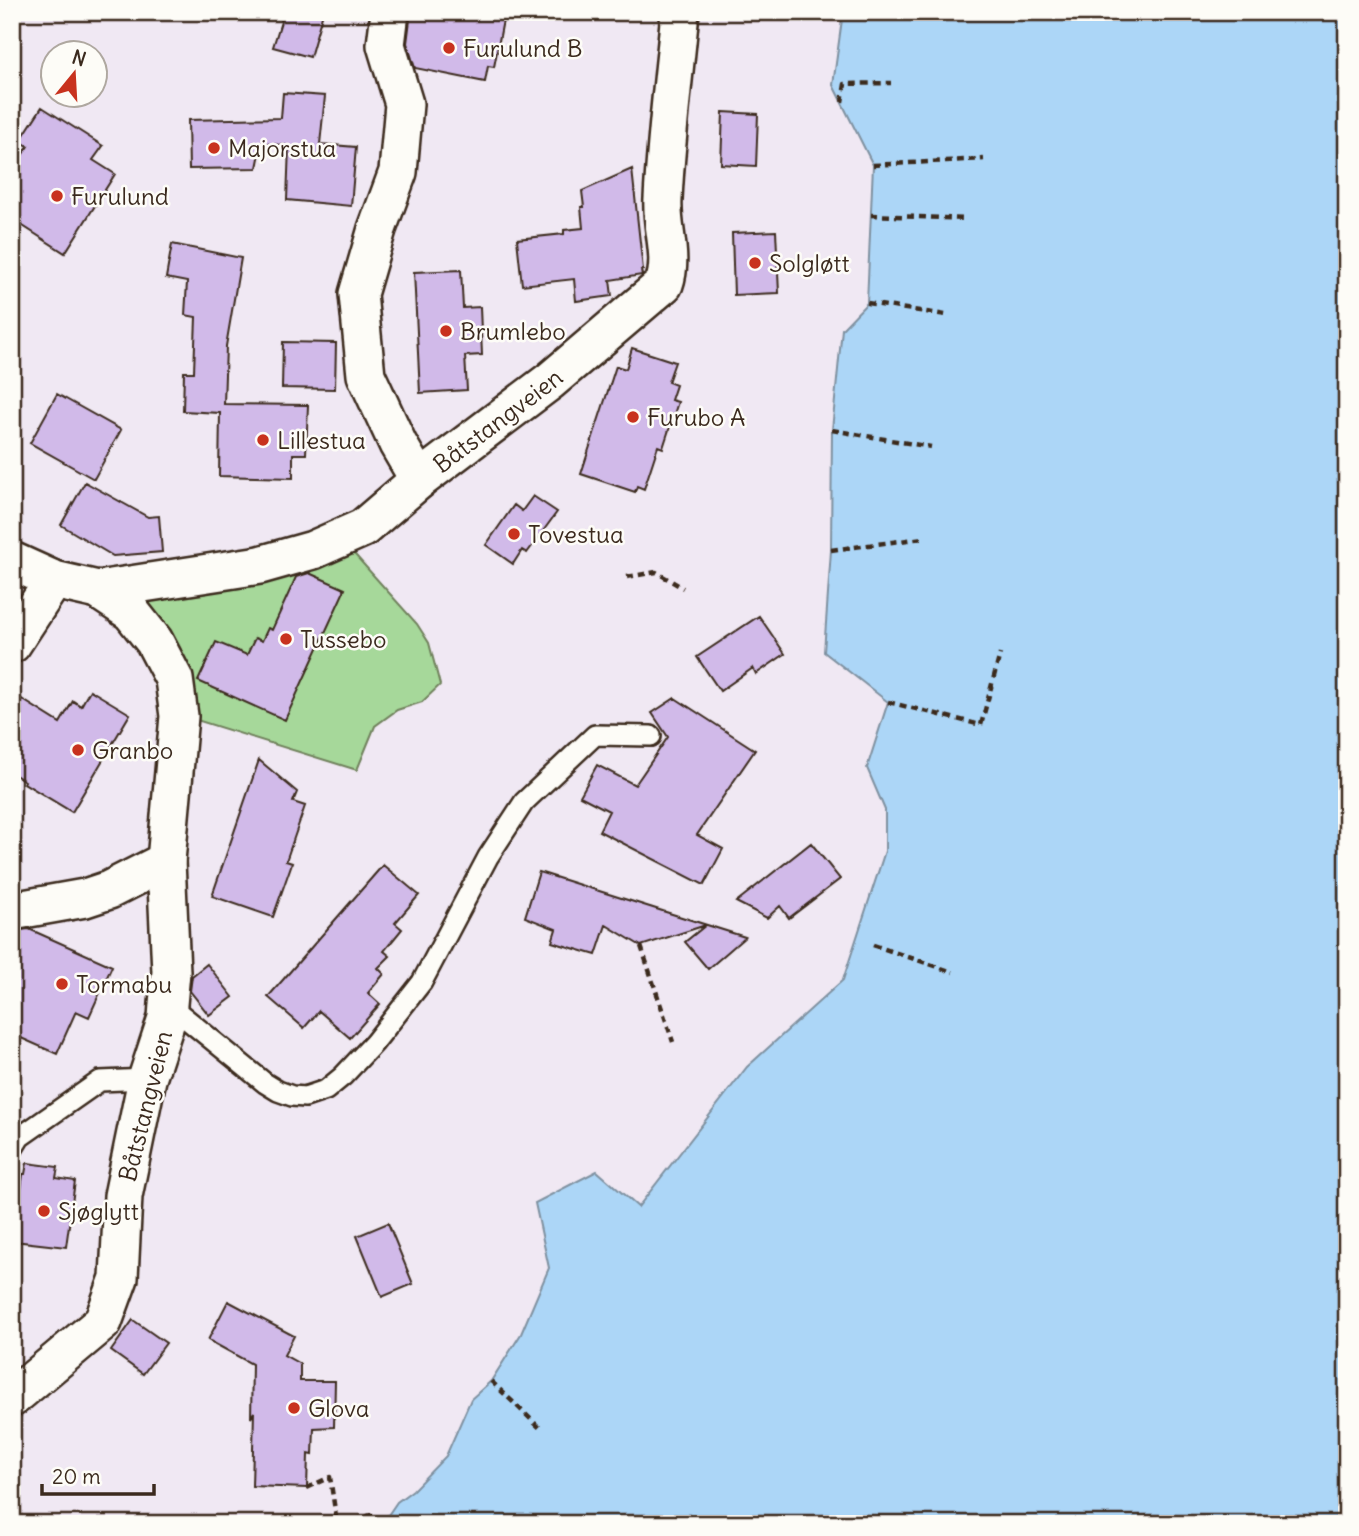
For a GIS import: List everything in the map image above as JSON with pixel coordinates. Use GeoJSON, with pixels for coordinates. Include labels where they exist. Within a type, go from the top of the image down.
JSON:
{"type":"FeatureCollection","features":[{"type":"Feature","properties":{"kind":"street"},"geometry":{"type":"LineString","coordinates":[[390,12],[386,45],[404,104],[398,172],[377,229],[358,294],[366,375],[398,444],[419,480]]}},
{"type":"Feature","properties":{"kind":"street","name":"Båtstangveien"},"geometry":{"type":"LineString","coordinates":[[98,590],[260,565],[313,550],[363,528],[419,480],[550,381],[664,284],[669,256],[663,204],[680,12]]}},
{"type":"Feature","properties":{"kind":"street","name":"Båtstangveien"},"geometry":{"type":"LineString","coordinates":[[12,561],[54,580],[98,590],[131,612],[154,641],[174,679],[179,716],[166,861],[171,972],[168,1004],[147,1079],[123,1196],[119,1278],[103,1322],[12,1398]]}},
{"type":"Feature","properties":{"kind":"street"},"geometry":{"type":"LineString","coordinates":[[12,644],[54,580]]}},
{"type":"Feature","properties":{"kind":"street"},"geometry":{"type":"LineString","coordinates":[[12,911],[85,898],[109,890],[166,861]]}},
{"type":"Feature","properties":{"kind":"lane"},"geometry":{"type":"LineString","coordinates":[[168,1004],[278,1091],[305,1097],[326,1090],[374,1043],[422,982],[488,857],[524,802],[595,735],[651,736]]}},
{"type":"Feature","properties":{"kind":"lane"},"geometry":{"type":"LineString","coordinates":[[12,1150],[20,1137],[100,1081],[147,1079]]}},
{"type":"Feature","properties":{"kind":"path"},"geometry":{"type":"LineString","coordinates":[[901,12],[932,15]]}},
{"type":"Feature","properties":{"kind":"path"},"geometry":{"type":"LineString","coordinates":[[842,102],[845,84],[891,83]]}},
{"type":"Feature","properties":{"kind":"path"},"geometry":{"type":"LineString","coordinates":[[873,165],[984,159]]}},
{"type":"Feature","properties":{"kind":"path"},"geometry":{"type":"LineString","coordinates":[[871,215],[966,219]]}},
{"type":"Feature","properties":{"kind":"path"},"geometry":{"type":"LineString","coordinates":[[867,303],[946,315]]}},
{"type":"Feature","properties":{"kind":"path"},"geometry":{"type":"LineString","coordinates":[[832,430],[931,447]]}},
{"type":"Feature","properties":{"kind":"path"},"geometry":{"type":"LineString","coordinates":[[831,550],[923,538]]}},
{"type":"Feature","properties":{"kind":"path"},"geometry":{"type":"LineString","coordinates":[[627,577],[656,572],[683,588]]}},
{"type":"Feature","properties":{"kind":"path"},"geometry":{"type":"LineString","coordinates":[[888,702],[981,725],[1000,654]]}},
{"type":"Feature","properties":{"kind":"path"},"geometry":{"type":"LineString","coordinates":[[641,946],[673,1042]]}},
{"type":"Feature","properties":{"kind":"path"},"geometry":{"type":"LineString","coordinates":[[873,946],[953,972]]}},
{"type":"Feature","properties":{"kind":"path"},"geometry":{"type":"LineString","coordinates":[[491,1381],[540,1428]]}},
{"type":"Feature","properties":{"kind":"path"},"geometry":{"type":"LineString","coordinates":[[307,1488],[330,1477],[337,1524]]}},
{"type":"Feature","properties":{"kind":"path"},"geometry":{"type":"LineString","coordinates":[[344,1524],[370,1516],[370,1524]]}},
{"type":"Feature","properties":{"kind":"green space"},"geometry":{"type":"Polygon","coordinates":[[[348,547],[417,624],[429,643],[440,685],[422,702],[397,710],[375,726],[357,770],[190,718],[145,614],[145,592],[348,547]]]}},
{"type":"Feature","properties":{"kind":"water"},"geometry":{"type":"Polygon","coordinates":[[[843,12],[1347,12],[1347,1524],[382,1524],[397,1502],[413,1490],[446,1456],[471,1399],[491,1381],[521,1334],[549,1268],[535,1203],[597,1171],[638,1207],[747,1067],[843,980],[885,851],[885,810],[867,768],[888,702],[824,652],[831,550],[832,430],[842,329],[867,303],[873,165],[833,85],[843,12]]]}},
{"type":"Feature","properties":{"kind":"building"},"geometry":{"type":"Polygon","coordinates":[[[284,12],[323,12],[310,57],[273,47],[284,12]]]}},
{"type":"Feature","properties":{"kind":"building","name":"Furulund B"},"geometry":{"type":"Polygon","coordinates":[[[411,12],[498,12],[497,19],[503,20],[494,67],[488,66],[485,82],[415,68],[407,43],[411,12]]]}},
{"type":"Feature","properties":{"kind":"building"},"geometry":{"type":"Polygon","coordinates":[[[283,93],[325,96],[320,144],[356,147],[351,206],[287,200],[289,146],[262,143],[257,168],[189,169],[188,120],[281,118],[283,93]]]}},
{"type":"Feature","properties":{"kind":"building","name":"Furulund"},"geometry":{"type":"Polygon","coordinates":[[[44,108],[103,146],[93,160],[115,174],[65,253],[12,219],[12,171],[28,146],[20,141],[44,108]]]}},
{"type":"Feature","properties":{"kind":"building"},"geometry":{"type":"Polygon","coordinates":[[[723,112],[758,114],[756,166],[721,164],[723,112]]]}},
{"type":"Feature","properties":{"kind":"building"},"geometry":{"type":"Polygon","coordinates":[[[632,169],[642,275],[610,280],[612,296],[576,301],[574,279],[522,285],[517,239],[564,234],[564,230],[583,228],[582,191],[632,169]]]}},
{"type":"Feature","properties":{"kind":"building","name":"Solgløtt"},"geometry":{"type":"Polygon","coordinates":[[[776,231],[779,293],[734,295],[732,233],[776,231]]]}},
{"type":"Feature","properties":{"kind":"building"},"geometry":{"type":"Polygon","coordinates":[[[172,244],[241,258],[226,346],[224,404],[308,405],[306,454],[293,454],[293,478],[219,476],[220,413],[183,411],[184,372],[194,372],[196,317],[185,315],[187,282],[166,278],[172,244]]]}},
{"type":"Feature","properties":{"kind":"building","name":"Brumlebo"},"geometry":{"type":"Polygon","coordinates":[[[461,270],[463,308],[480,307],[482,355],[465,356],[467,390],[420,393],[414,272],[461,270]]]}},
{"type":"Feature","properties":{"kind":"building"},"geometry":{"type":"Polygon","coordinates":[[[283,342],[336,343],[335,389],[282,388],[283,342]]]}},
{"type":"Feature","properties":{"kind":"building","name":"Furubo A"},"geometry":{"type":"Polygon","coordinates":[[[632,348],[675,362],[668,382],[676,385],[671,400],[678,402],[663,448],[658,446],[644,489],[637,486],[635,492],[581,474],[616,366],[626,369],[632,348]]]}},
{"type":"Feature","properties":{"kind":"building"},"geometry":{"type":"Polygon","coordinates":[[[57,394],[121,430],[94,479],[30,443],[57,394]]]}},
{"type":"Feature","properties":{"kind":"building"},"geometry":{"type":"Polygon","coordinates":[[[85,482],[148,517],[159,516],[162,552],[113,556],[61,525],[85,482]]]}},
{"type":"Feature","properties":{"kind":"building","name":"Tovestua"},"geometry":{"type":"Polygon","coordinates":[[[533,496],[557,512],[527,553],[522,550],[513,564],[486,545],[514,505],[522,511],[533,496]]]}},
{"type":"Feature","properties":{"kind":"building","name":"Tussebo"},"geometry":{"type":"Polygon","coordinates":[[[309,573],[345,589],[285,720],[198,681],[216,642],[247,655],[255,638],[262,641],[268,628],[272,630],[296,577],[309,573]]]}},
{"type":"Feature","properties":{"kind":"building"},"geometry":{"type":"Polygon","coordinates":[[[759,616],[785,654],[756,674],[753,668],[720,691],[697,657],[759,616]]]}},
{"type":"Feature","properties":{"kind":"building","name":"Granbo"},"geometry":{"type":"Polygon","coordinates":[[[90,690],[130,714],[72,812],[12,773],[12,693],[60,723],[73,701],[81,706],[90,690]]]}},
{"type":"Feature","properties":{"kind":"building"},"geometry":{"type":"Polygon","coordinates":[[[675,698],[755,750],[697,835],[723,849],[704,885],[599,831],[609,811],[580,796],[597,765],[635,785],[668,737],[652,713],[675,698]]]}},
{"type":"Feature","properties":{"kind":"building"},"geometry":{"type":"Polygon","coordinates":[[[259,760],[297,792],[293,802],[305,806],[286,861],[292,863],[273,917],[212,896],[259,760]]]}},
{"type":"Feature","properties":{"kind":"building"},"geometry":{"type":"Polygon","coordinates":[[[811,843],[840,879],[789,918],[780,906],[767,918],[736,902],[811,843]]]}},
{"type":"Feature","properties":{"kind":"building"},"geometry":{"type":"Polygon","coordinates":[[[383,865],[419,895],[395,923],[402,929],[384,951],[390,956],[378,968],[384,974],[368,993],[380,1004],[350,1038],[319,1011],[304,1028],[268,997],[383,865]]]}},
{"type":"Feature","properties":{"kind":"building"},"geometry":{"type":"Polygon","coordinates":[[[539,872],[745,937],[708,969],[685,942],[706,925],[641,946],[606,925],[596,955],[552,942],[556,929],[525,917],[539,872]]]}},
{"type":"Feature","properties":{"kind":"building","name":"Tormabu"},"geometry":{"type":"Polygon","coordinates":[[[29,929],[112,966],[89,1017],[76,1011],[57,1054],[12,1034],[12,931],[29,929]]]}},
{"type":"Feature","properties":{"kind":"building"},"geometry":{"type":"Polygon","coordinates":[[[207,964],[233,997],[209,1015],[190,991],[192,976],[207,964]]]}},
{"type":"Feature","properties":{"kind":"building","name":"Sjøglytt"},"geometry":{"type":"Polygon","coordinates":[[[27,1163],[58,1167],[56,1178],[75,1181],[66,1247],[14,1241],[23,1174],[27,1163]]]}},
{"type":"Feature","properties":{"kind":"building"},"geometry":{"type":"Polygon","coordinates":[[[388,1223],[413,1284],[382,1297],[357,1236],[388,1223]]]}},
{"type":"Feature","properties":{"kind":"building","name":"Glova"},"geometry":{"type":"Polygon","coordinates":[[[228,1301],[294,1336],[284,1355],[300,1364],[300,1381],[335,1381],[334,1427],[314,1428],[313,1455],[308,1454],[307,1488],[252,1486],[252,1364],[208,1340],[228,1301]]]}},
{"type":"Feature","properties":{"kind":"building"},"geometry":{"type":"Polygon","coordinates":[[[133,1320],[166,1343],[143,1374],[111,1351],[133,1320]]]}},
{"type":"Feature","properties":{"kind":"place","name":"Furulund B"},"geometry":{"type":"Point","coordinates":[449,48]}},
{"type":"Feature","properties":{"kind":"place","name":"Majorstua"},"geometry":{"type":"Point","coordinates":[214,148]}},
{"type":"Feature","properties":{"kind":"place","name":"Furulund"},"geometry":{"type":"Point","coordinates":[57,196]}},
{"type":"Feature","properties":{"kind":"place","name":"Solgløtt"},"geometry":{"type":"Point","coordinates":[755,263]}},
{"type":"Feature","properties":{"kind":"place","name":"Brumlebo"},"geometry":{"type":"Point","coordinates":[446,331]}},
{"type":"Feature","properties":{"kind":"place","name":"Furubo A"},"geometry":{"type":"Point","coordinates":[633,417]}},
{"type":"Feature","properties":{"kind":"place","name":"Lillestua"},"geometry":{"type":"Point","coordinates":[263,440]}},
{"type":"Feature","properties":{"kind":"place","name":"Tovestua"},"geometry":{"type":"Point","coordinates":[514,534]}},
{"type":"Feature","properties":{"kind":"place","name":"Tussebo"},"geometry":{"type":"Point","coordinates":[286,639]}},
{"type":"Feature","properties":{"kind":"place","name":"Granbo"},"geometry":{"type":"Point","coordinates":[78,750]}},
{"type":"Feature","properties":{"kind":"place","name":"Tormabu"},"geometry":{"type":"Point","coordinates":[62,984]}},
{"type":"Feature","properties":{"kind":"place","name":"Sjøglytt"},"geometry":{"type":"Point","coordinates":[44,1211]}},
{"type":"Feature","properties":{"kind":"place","name":"Glova"},"geometry":{"type":"Point","coordinates":[294,1408]}}]}
